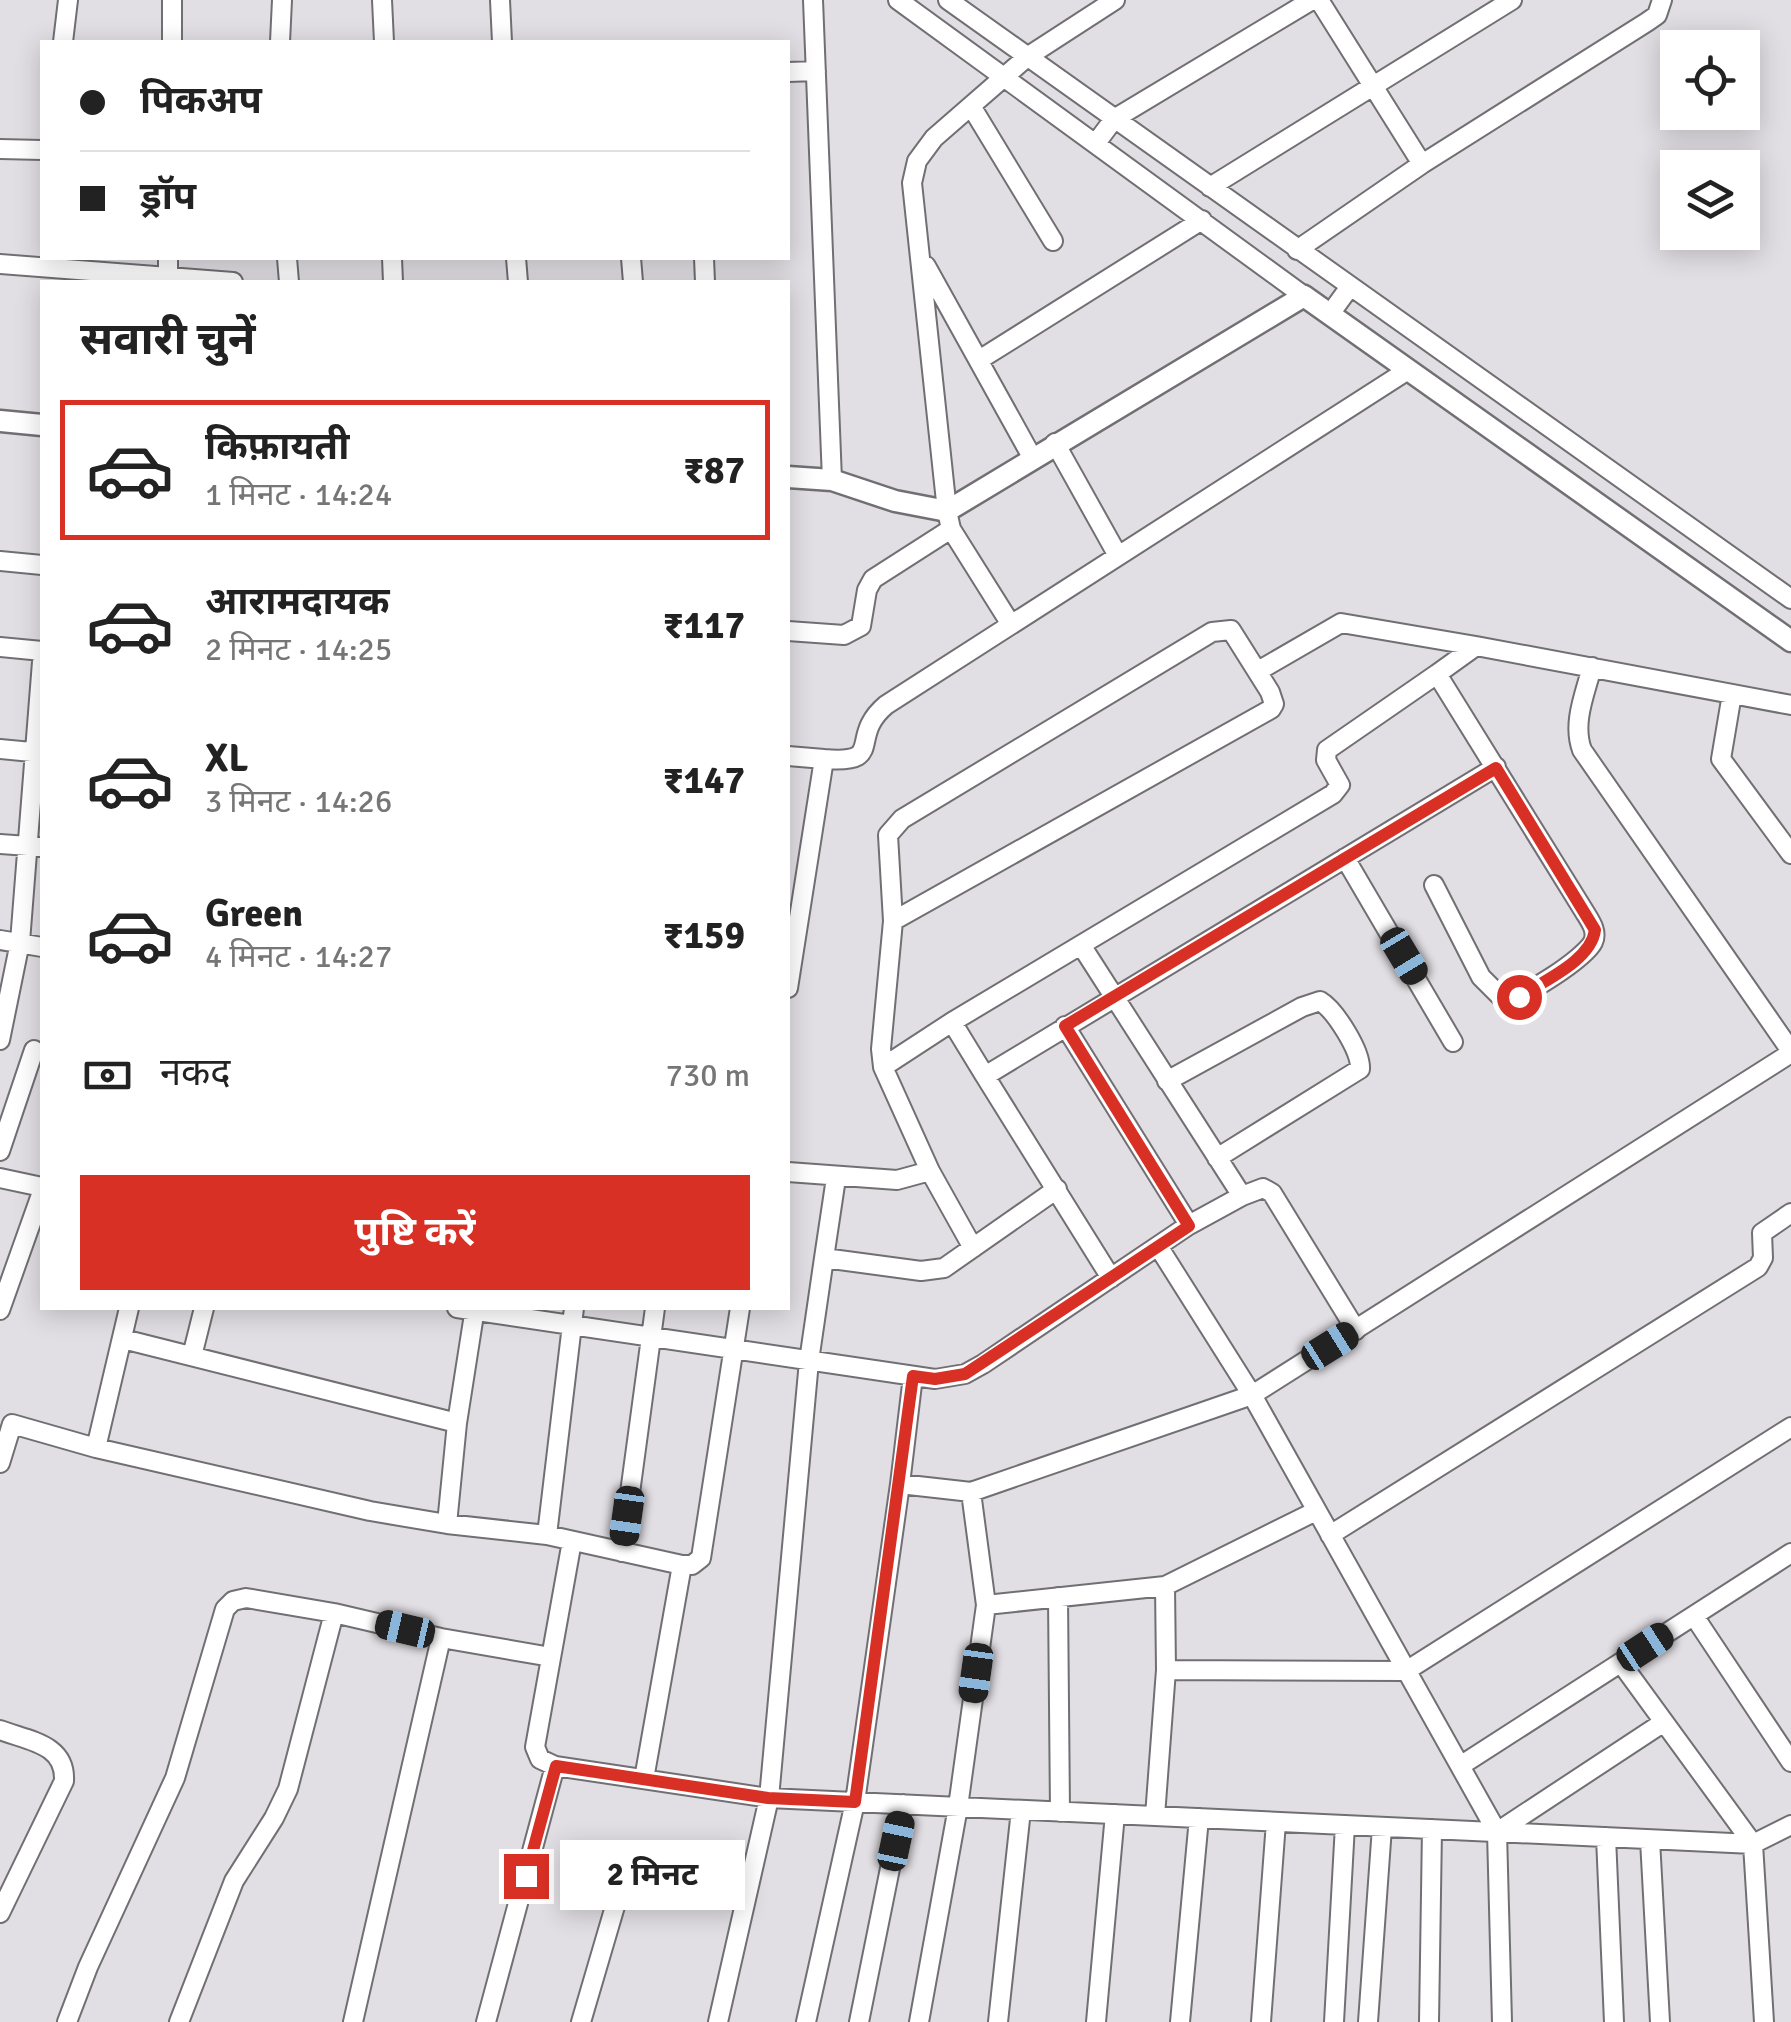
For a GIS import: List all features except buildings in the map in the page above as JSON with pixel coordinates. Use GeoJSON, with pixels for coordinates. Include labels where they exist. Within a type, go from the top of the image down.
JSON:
{"type":"FeatureCollection","features":[{"type":"Feature","properties":{"kind":"street"},"geometry":{"type":"LineString","coordinates":[[63,40],[68,0]]}},
{"type":"Feature","properties":{"kind":"street"},"geometry":{"type":"LineString","coordinates":[[172,0],[172,40]]}},
{"type":"Feature","properties":{"kind":"street"},"geometry":{"type":"LineString","coordinates":[[280,40],[282,0]]}},
{"type":"Feature","properties":{"kind":"street"},"geometry":{"type":"LineString","coordinates":[[382,0],[384,40]]}},
{"type":"Feature","properties":{"kind":"street"},"geometry":{"type":"LineString","coordinates":[[500,0],[502,40]]}},
{"type":"Feature","properties":{"kind":"street"},"geometry":{"type":"LineString","coordinates":[[813,0],[832,480]]}},
{"type":"Feature","properties":{"kind":"street"},"geometry":{"type":"LineString","coordinates":[[898,0],[1014,70],[1105,132],[1210,187],[1791,599]]}},
{"type":"Feature","properties":{"kind":"street"},"geometry":{"type":"LineString","coordinates":[[1010,623],[949,520],[912,182],[925,147],[1014,70],[1114,0]]}},
{"type":"Feature","properties":{"kind":"street"},"geometry":{"type":"LineString","coordinates":[[1210,187],[1512,0]]}},
{"type":"Feature","properties":{"kind":"street"},"geometry":{"type":"LineString","coordinates":[[1297,250],[1422,164],[1647,22],[1657,15],[1662,0]]}},
{"type":"Feature","properties":{"kind":"street"},"geometry":{"type":"LineString","coordinates":[[952,1],[1014,70],[1105,132],[1202,220],[1791,641]]}},
{"type":"Feature","properties":{"kind":"street"},"geometry":{"type":"LineString","coordinates":[[1105,132],[1306,2],[1371,86],[1422,164]]}},
{"type":"Feature","properties":{"kind":"street"},"geometry":{"type":"LineString","coordinates":[[790,72],[816,71]]}},
{"type":"Feature","properties":{"kind":"street"},"geometry":{"type":"LineString","coordinates":[[971,106],[1053,241]]}},
{"type":"Feature","properties":{"kind":"street"},"geometry":{"type":"LineString","coordinates":[[0,149],[40,150]]}},
{"type":"Feature","properties":{"kind":"street"},"geometry":{"type":"LineString","coordinates":[[979,360],[1202,220]]}},
{"type":"Feature","properties":{"kind":"street"},"geometry":{"type":"LineString","coordinates":[[921,257],[1032,457]]}},
{"type":"Feature","properties":{"kind":"street"},"geometry":{"type":"LineString","coordinates":[[0,264],[168,280]]}},
{"type":"Feature","properties":{"kind":"street"},"geometry":{"type":"LineString","coordinates":[[1330,314],[1349,288]]}},
{"type":"Feature","properties":{"kind":"street"},"geometry":{"type":"LineString","coordinates":[[790,630],[844,635],[860,626],[867,590],[873,580],[1032,457],[1304,296]]}},
{"type":"Feature","properties":{"kind":"street"},"geometry":{"type":"LineString","coordinates":[[790,756],[849,761],[858,758],[869,721],[879,710],[1116,554],[1408,370]]}},
{"type":"Feature","properties":{"kind":"street"},"geometry":{"type":"LineString","coordinates":[[0,421],[40,424]]}},
{"type":"Feature","properties":{"kind":"street"},"geometry":{"type":"LineString","coordinates":[[1055,444],[1116,554]]}},
{"type":"Feature","properties":{"kind":"street"},"geometry":{"type":"LineString","coordinates":[[790,478],[832,480],[949,520]]}},
{"type":"Feature","properties":{"kind":"street"},"geometry":{"type":"LineString","coordinates":[[0,561],[40,564]]}},
{"type":"Feature","properties":{"kind":"street"},"geometry":{"type":"LineString","coordinates":[[1258,671],[1342,623],[1791,706]]}},
{"type":"Feature","properties":{"kind":"street"},"geometry":{"type":"LineString","coordinates":[[893,921],[1271,710],[1274,700],[1231,630],[1216,630],[902,819],[888,834],[893,921],[880,1049],[883,1067],[930,1171],[973,1248]]}},
{"type":"Feature","properties":{"kind":"street"},"geometry":{"type":"LineString","coordinates":[[883,1067],[1338,790],[1340,785],[1326,760],[1327,750],[1476,646]]}},
{"type":"Feature","properties":{"kind":"street"},"geometry":{"type":"LineString","coordinates":[[0,648],[40,651]]}},
{"type":"Feature","properties":{"kind":"street"},"geometry":{"type":"LineString","coordinates":[[900,1484],[970,1492],[1252,1396],[1791,1052],[1582,750],[1578,738],[1580,712],[1592,668]]}},
{"type":"Feature","properties":{"kind":"street"},"geometry":{"type":"LineString","coordinates":[[1434,886],[1482,977],[1504,1000],[1519,997],[1562,969],[1594,940],[1595,930],[1584,911],[1437,674]]}},
{"type":"Feature","properties":{"kind":"street"},"geometry":{"type":"LineString","coordinates":[[1732,694],[1721,759],[1791,854]]}},
{"type":"Feature","properties":{"kind":"street"},"geometry":{"type":"LineString","coordinates":[[0,1150],[38,1051],[0,1041],[35,846],[40,707]]}},
{"type":"Feature","properties":{"kind":"street"},"geometry":{"type":"LineString","coordinates":[[0,749],[38,752]]}},
{"type":"Feature","properties":{"kind":"street"},"geometry":{"type":"LineString","coordinates":[[790,975],[824,759]]}},
{"type":"Feature","properties":{"kind":"street"},"geometry":{"type":"LineString","coordinates":[[985,1076],[1496,768]]}},
{"type":"Feature","properties":{"kind":"street"},"geometry":{"type":"LineString","coordinates":[[0,844],[35,846]]}},
{"type":"Feature","properties":{"kind":"street"},"geometry":{"type":"LineString","coordinates":[[1346,858],[1454,1042]]}},
{"type":"Feature","properties":{"kind":"street"},"geometry":{"type":"LineString","coordinates":[[0,940],[40,947]]}},
{"type":"Feature","properties":{"kind":"street"},"geometry":{"type":"LineString","coordinates":[[1081,945],[1242,1196]]}},
{"type":"Feature","properties":{"kind":"street"},"geometry":{"type":"LineString","coordinates":[[1167,1080],[1320,1000],[1330,1010],[1358,1056],[1360,1069],[1216,1158]]}},
{"type":"Feature","properties":{"kind":"street"},"geometry":{"type":"LineString","coordinates":[[952,1022],[1111,1278]]}},
{"type":"Feature","properties":{"kind":"street"},"geometry":{"type":"LineString","coordinates":[[1065,1026],[1189,1226]]}},
{"type":"Feature","properties":{"kind":"street"},"geometry":{"type":"LineString","coordinates":[[790,1172],[896,1180],[930,1171]]}},
{"type":"Feature","properties":{"kind":"street"},"geometry":{"type":"LineString","coordinates":[[0,1178],[40,1188]]}},
{"type":"Feature","properties":{"kind":"street"},"geometry":{"type":"LineString","coordinates":[[718,2022],[768,1798],[808,1360],[836,1178]]}},
{"type":"Feature","properties":{"kind":"street"},"geometry":{"type":"LineString","coordinates":[[484,1310],[573,1316],[651,1337],[935,1379],[965,1374],[1189,1226],[1263,1188],[1272,1193],[1356,1330]]}},
{"type":"Feature","properties":{"kind":"street"},"geometry":{"type":"LineString","coordinates":[[824,1258],[934,1271],[944,1268],[1057,1189]]}},
{"type":"Feature","properties":{"kind":"street"},"geometry":{"type":"LineString","coordinates":[[0,1310],[40,1195]]}},
{"type":"Feature","properties":{"kind":"street"},"geometry":{"type":"LineString","coordinates":[[1330,1535],[1758,1267],[1762,1233],[1791,1212]]}},
{"type":"Feature","properties":{"kind":"street"},"geometry":{"type":"LineString","coordinates":[[1158,1246],[1252,1396],[1497,1832],[1502,2022]]}},
{"type":"Feature","properties":{"kind":"street"},"geometry":{"type":"LineString","coordinates":[[96,1448],[130,1310]]}},
{"type":"Feature","properties":{"kind":"street"},"geometry":{"type":"LineString","coordinates":[[192,1356],[204,1310]]}},
{"type":"Feature","properties":{"kind":"street"},"geometry":{"type":"LineString","coordinates":[[447,1524],[469,1310]]}},
{"type":"Feature","properties":{"kind":"street"},"geometry":{"type":"LineString","coordinates":[[622,1552],[655,1310]]}},
{"type":"Feature","properties":{"kind":"street"},"geometry":{"type":"LineString","coordinates":[[0,1463],[6,1422],[96,1448],[370,1511],[547,1535],[692,1565],[701,1558],[740,1310]]}},
{"type":"Feature","properties":{"kind":"street"},"geometry":{"type":"LineString","coordinates":[[547,1535],[573,1316]]}},
{"type":"Feature","properties":{"kind":"street"},"geometry":{"type":"LineString","coordinates":[[123,1339],[457,1423]]}},
{"type":"Feature","properties":{"kind":"street"},"geometry":{"type":"LineString","coordinates":[[806,2022],[855,1802],[913,1376]]}},
{"type":"Feature","properties":{"kind":"street"},"geometry":{"type":"LineString","coordinates":[[1166,1670],[1406,1671],[1791,1426]]}},
{"type":"Feature","properties":{"kind":"street"},"geometry":{"type":"LineString","coordinates":[[919,2022],[958,1807],[986,1606],[970,1492]]}},
{"type":"Feature","properties":{"kind":"street"},"geometry":{"type":"LineString","coordinates":[[986,1606],[1166,1586],[1316,1510]]}},
{"type":"Feature","properties":{"kind":"street"},"geometry":{"type":"LineString","coordinates":[[572,1541],[534,1747],[540,1759],[556,1766],[768,1798],[1060,1812],[1754,1844],[1791,1825]]}},
{"type":"Feature","properties":{"kind":"street"},"geometry":{"type":"LineString","coordinates":[[1460,1766],[1788,1560]]}},
{"type":"Feature","properties":{"kind":"street"},"geometry":{"type":"LineString","coordinates":[[644,1779],[682,1565]]}},
{"type":"Feature","properties":{"kind":"street"},"geometry":{"type":"LineString","coordinates":[[1154,1816],[1166,1670],[1166,1586]]}},
{"type":"Feature","properties":{"kind":"street"},"geometry":{"type":"LineString","coordinates":[[66,2022],[175,1778],[225,1609],[232,1602],[246,1598],[334,1613],[551,1658]]}},
{"type":"Feature","properties":{"kind":"street"},"geometry":{"type":"LineString","coordinates":[[1058,1598],[1060,1812]]}},
{"type":"Feature","properties":{"kind":"street"},"geometry":{"type":"LineString","coordinates":[[179,2022],[234,1881],[288,1789],[334,1613]]}},
{"type":"Feature","properties":{"kind":"street"},"geometry":{"type":"LineString","coordinates":[[1694,1616],[1791,1762]]}},
{"type":"Feature","properties":{"kind":"street"},"geometry":{"type":"LineString","coordinates":[[353,2022],[441,1638]]}},
{"type":"Feature","properties":{"kind":"street"},"geometry":{"type":"LineString","coordinates":[[1621,1663],[1754,1844],[1764,2022]]}},
{"type":"Feature","properties":{"kind":"street"},"geometry":{"type":"LineString","coordinates":[[1497,1832],[1664,1722]]}},
{"type":"Feature","properties":{"kind":"street"},"geometry":{"type":"LineString","coordinates":[[0,1730],[55,1752],[62,1760],[64,1781],[0,1913]]}},
{"type":"Feature","properties":{"kind":"street"},"geometry":{"type":"LineString","coordinates":[[486,2022],[556,1766]]}},
{"type":"Feature","properties":{"kind":"street"},"geometry":{"type":"LineString","coordinates":[[859,2022],[903,1804]]}},
{"type":"Feature","properties":{"kind":"street"},"geometry":{"type":"LineString","coordinates":[[998,2022],[1020,1810]]}},
{"type":"Feature","properties":{"kind":"street"},"geometry":{"type":"LineString","coordinates":[[1096,2022],[1115,1814]]}},
{"type":"Feature","properties":{"kind":"street"},"geometry":{"type":"LineString","coordinates":[[1180,2022],[1199,1818]]}},
{"type":"Feature","properties":{"kind":"street"},"geometry":{"type":"LineString","coordinates":[[1262,2022],[1276,1822]]}},
{"type":"Feature","properties":{"kind":"street"},"geometry":{"type":"LineString","coordinates":[[1334,2022],[1345,1825]]}},
{"type":"Feature","properties":{"kind":"street"},"geometry":{"type":"LineString","coordinates":[[1368,2022],[1382,1827]]}},
{"type":"Feature","properties":{"kind":"street"},"geometry":{"type":"LineString","coordinates":[[1429,2022],[1432,1829]]}},
{"type":"Feature","properties":{"kind":"street"},"geometry":{"type":"LineString","coordinates":[[1606,1838],[1614,2022]]}},
{"type":"Feature","properties":{"kind":"street"},"geometry":{"type":"LineString","coordinates":[[1650,1840],[1660,2022]]}},
{"type":"Feature","properties":{"kind":"street"},"geometry":{"type":"LineString","coordinates":[[581,2022],[623,1879],[633,1864],[652,1862],[748,1887]]}},
{"type":"Feature","properties":{"kind":"route"},"geometry":{"type":"LineString","coordinates":[[526,1876],[556,1766],[768,1798],[855,1802],[913,1376],[935,1379],[965,1374],[1189,1226],[1065,1026],[1496,768],[1595,930],[1594,940],[1576,960],[1519,997]]}}]}
